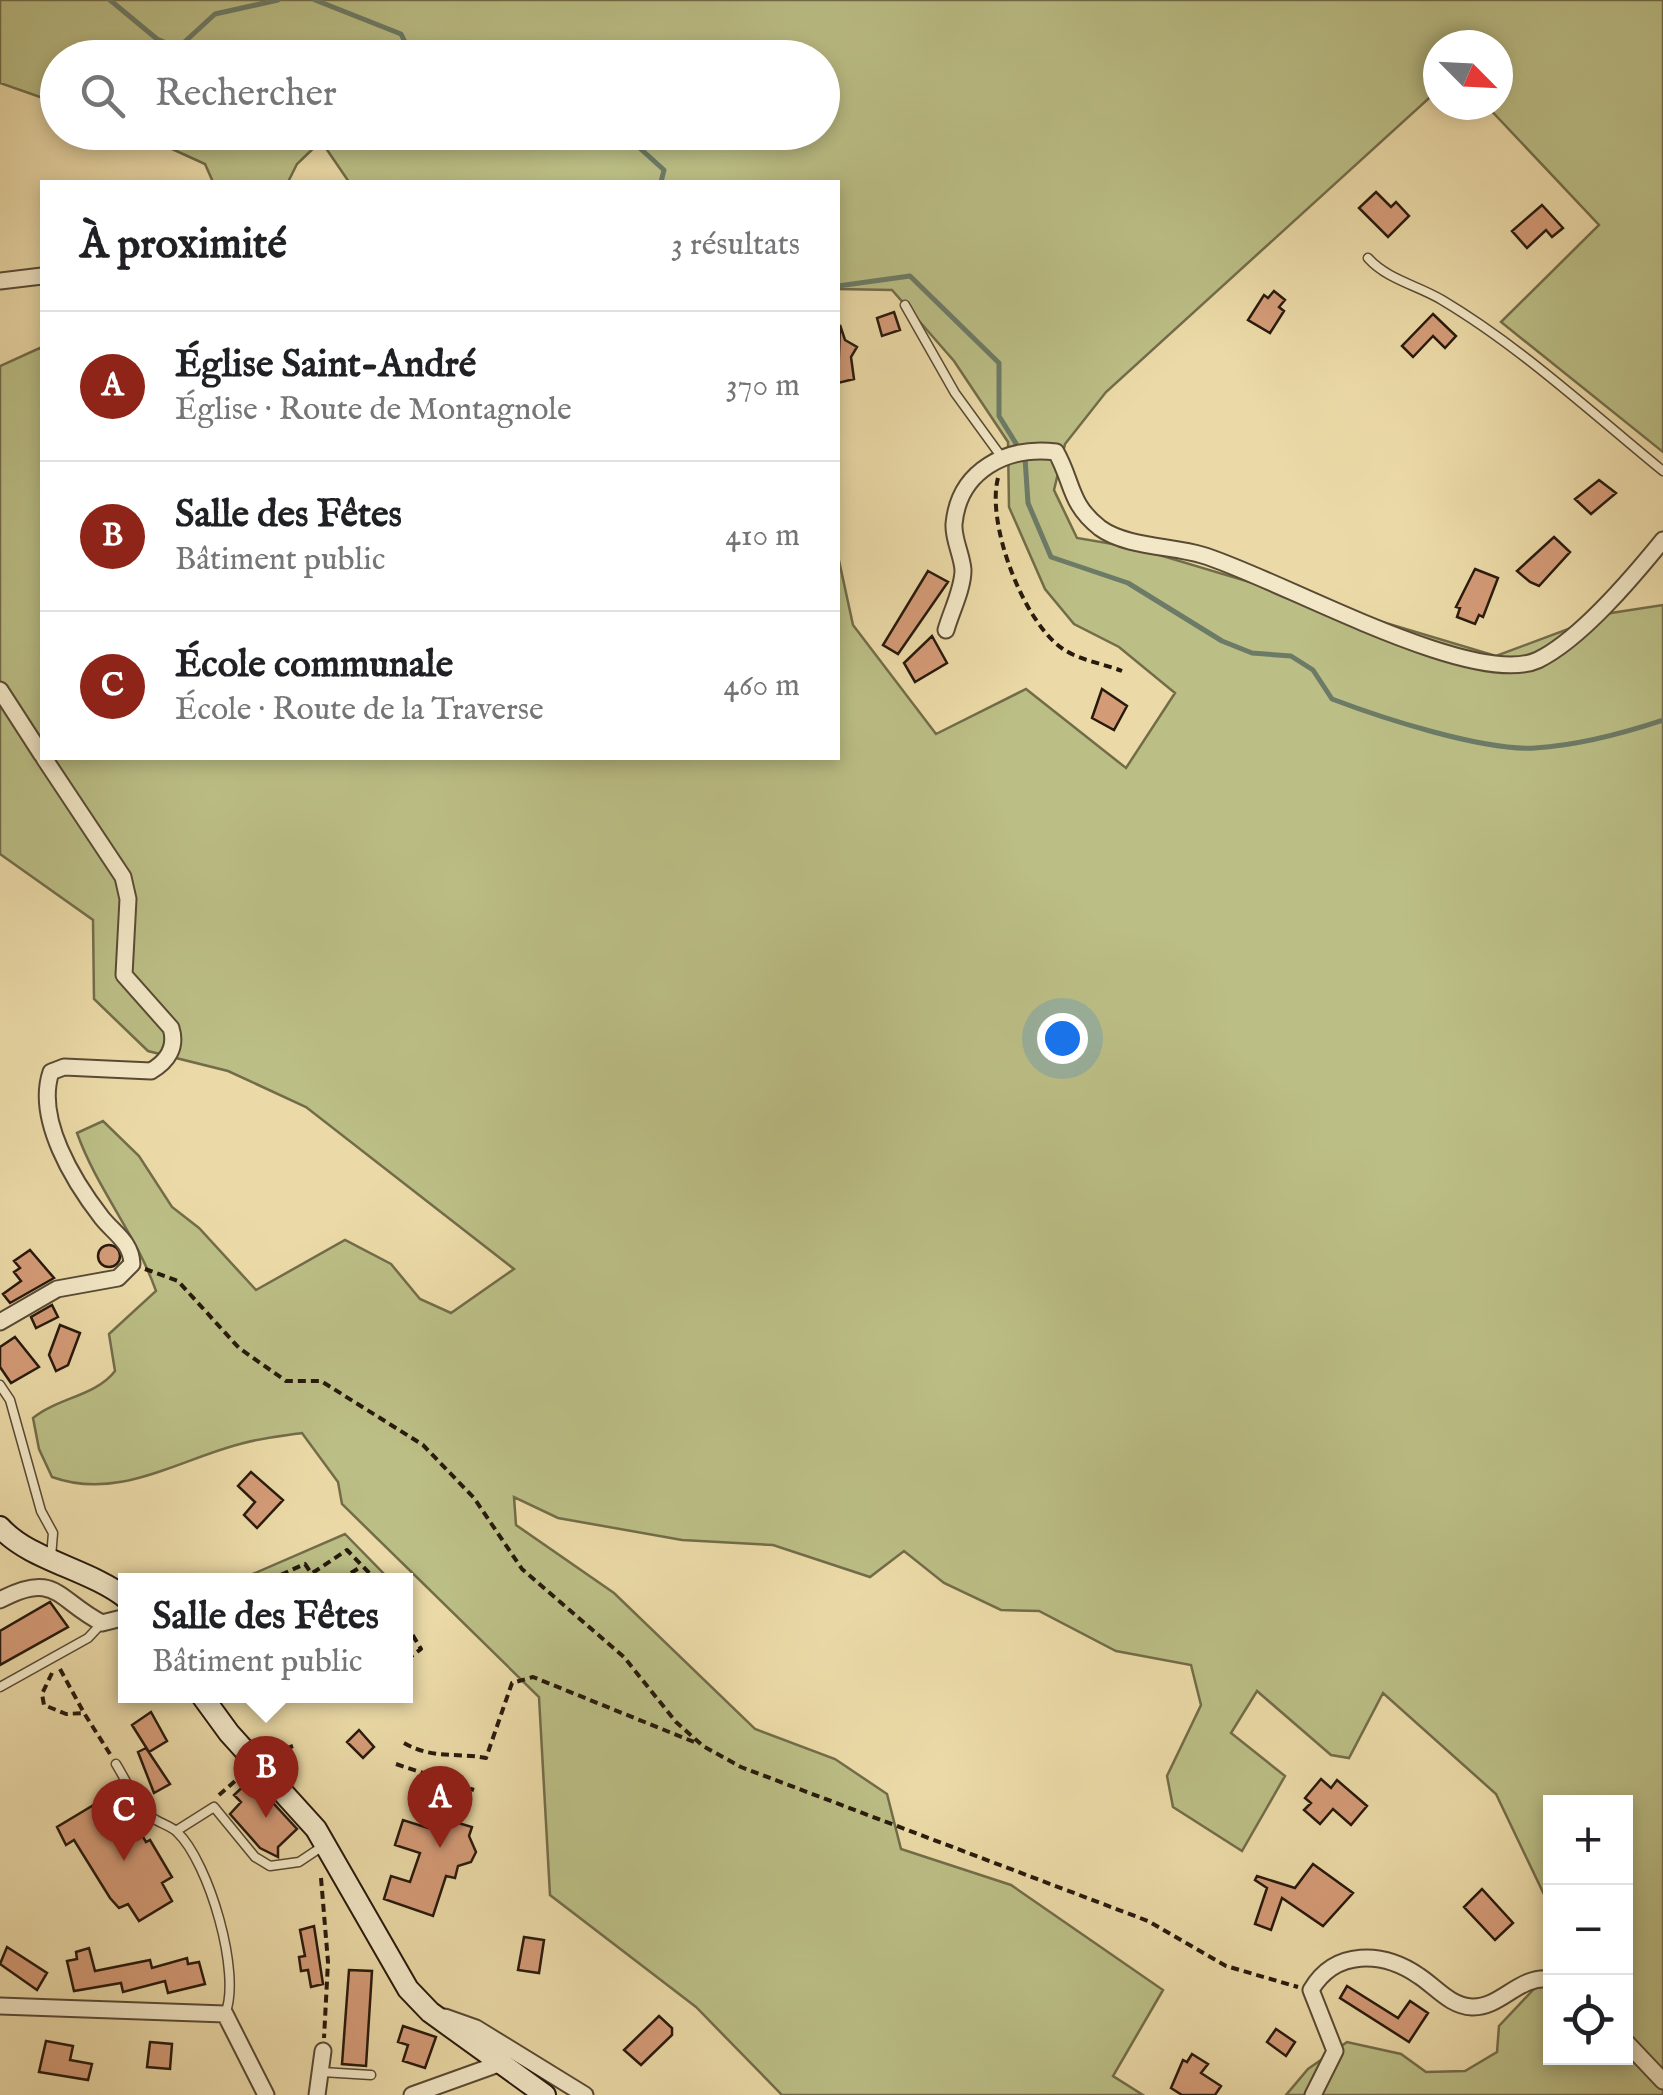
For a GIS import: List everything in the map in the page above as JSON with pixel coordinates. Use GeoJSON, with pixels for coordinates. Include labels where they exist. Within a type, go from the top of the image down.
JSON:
{"type":"FeatureCollection","features":[{"type":"Feature","properties":{"kind":"street"},"geometry":{"type":"LineString","coordinates":[[0,281],[40,276]]}},
{"type":"Feature","properties":{"kind":"street"},"geometry":{"type":"LineString","coordinates":[[946,630],[963,573],[954,524],[968,484],[982,465],[1040,450],[1056,452],[1075,504],[1103,530],[1204,556],[1386,631],[1490,665],[1536,660],[1596,615],[1663,540]]}},
{"type":"Feature","properties":{"kind":"street"},"geometry":{"type":"LineString","coordinates":[[0,690],[40,751]]}},
{"type":"Feature","properties":{"kind":"street"},"geometry":{"type":"LineString","coordinates":[[0,1322],[57,1289],[118,1278],[132,1264],[130,1248],[90,1200],[61,1148],[48,1106],[49,1078],[57,1067],[152,1071],[168,1057],[174,1037],[124,975],[128,899],[123,877],[46,760]]}},
{"type":"Feature","properties":{"kind":"street"},"geometry":{"type":"LineString","coordinates":[[0,1527],[17,1544],[99,1579],[118,1592]]}},
{"type":"Feature","properties":{"kind":"street"},"geometry":{"type":"LineString","coordinates":[[0,1600],[25,1586],[54,1588],[102,1623],[118,1620]]}},
{"type":"Feature","properties":{"kind":"street"},"geometry":{"type":"LineString","coordinates":[[207,1703],[326,1844],[388,1962],[430,2012],[545,2095]]}},
{"type":"Feature","properties":{"kind":"street"},"geometry":{"type":"LineString","coordinates":[[1313,2095],[1335,2051],[1311,1990],[1324,1972],[1357,1957],[1387,1961],[1412,1971],[1447,1998],[1468,2007],[1484,2006],[1529,1979],[1543,1978]]}},
{"type":"Feature","properties":{"kind":"street"},"geometry":{"type":"LineString","coordinates":[[0,2006],[225,2014],[266,2095]]}},
{"type":"Feature","properties":{"kind":"street"},"geometry":{"type":"LineString","coordinates":[[430,2012],[476,2028],[585,2095]]}},
{"type":"Feature","properties":{"kind":"street"},"geometry":{"type":"LineString","coordinates":[[1633,2049],[1663,2080]]}},
{"type":"Feature","properties":{"kind":"street"},"geometry":{"type":"LineString","coordinates":[[317,2095],[324,2052]]}},
{"type":"Feature","properties":{"kind":"street"},"geometry":{"type":"LineString","coordinates":[[412,2095],[438,2090],[504,2062]]}},
{"type":"Feature","properties":{"kind":"lane"},"geometry":{"type":"LineString","coordinates":[[1368,258],[1379,270],[1441,299],[1663,471]]}},
{"type":"Feature","properties":{"kind":"lane"},"geometry":{"type":"LineString","coordinates":[[904,304],[955,394],[1008,457]]}},
{"type":"Feature","properties":{"kind":"lane"},"geometry":{"type":"LineString","coordinates":[[0,1385],[10,1400],[41,1511],[53,1532],[51,1557]]}},
{"type":"Feature","properties":{"kind":"lane"},"geometry":{"type":"LineString","coordinates":[[0,1687],[88,1638],[102,1623]]}},
{"type":"Feature","properties":{"kind":"lane"},"geometry":{"type":"LineString","coordinates":[[116,1764],[139,1804],[154,1820],[176,1831],[198,1863],[215,1906],[230,1980],[225,2014]]}},
{"type":"Feature","properties":{"kind":"lane"},"geometry":{"type":"LineString","coordinates":[[176,1831],[214,1808],[255,1857],[283,1868],[326,1844]]}},
{"type":"Feature","properties":{"kind":"lane"},"geometry":{"type":"LineString","coordinates":[[322,2072],[371,2074]]}},
{"type":"Feature","properties":{"kind":"path"},"geometry":{"type":"LineString","coordinates":[[1008,457],[993,496],[1024,606],[1064,650],[1122,671]]}},
{"type":"Feature","properties":{"kind":"path"},"geometry":{"type":"LineString","coordinates":[[132,1264],[178,1281],[239,1348],[286,1382],[321,1381],[422,1444],[474,1498],[522,1568],[624,1657],[676,1722],[703,1746]]}},
{"type":"Feature","properties":{"kind":"path"},"geometry":{"type":"LineString","coordinates":[[314,1573],[348,1550],[369,1573]]}},
{"type":"Feature","properties":{"kind":"path"},"geometry":{"type":"LineString","coordinates":[[285,1573],[305,1564],[311,1573]]}},
{"type":"Feature","properties":{"kind":"path"},"geometry":{"type":"LineString","coordinates":[[351,1573],[362,1566]]}},
{"type":"Feature","properties":{"kind":"path"},"geometry":{"type":"LineString","coordinates":[[413,1636],[422,1649],[413,1655]]}},
{"type":"Feature","properties":{"kind":"path"},"geometry":{"type":"LineString","coordinates":[[60,1667],[44,1684],[44,1705],[66,1714],[84,1713]]}},
{"type":"Feature","properties":{"kind":"path"},"geometry":{"type":"LineString","coordinates":[[404,1743],[438,1757],[465,1754],[486,1758],[512,1683],[533,1677],[703,1746],[740,1767],[1148,1921],[1226,1966],[1311,1990]]}},
{"type":"Feature","properties":{"kind":"path"},"geometry":{"type":"LineString","coordinates":[[66,1681],[116,1764]]}},
{"type":"Feature","properties":{"kind":"path"},"geometry":{"type":"LineString","coordinates":[[396,1764],[474,1790]]}},
{"type":"Feature","properties":{"kind":"path"},"geometry":{"type":"LineString","coordinates":[[222,1790],[244,1773]]}},
{"type":"Feature","properties":{"kind":"path"},"geometry":{"type":"LineString","coordinates":[[324,2052],[328,1962],[321,1864],[326,1844]]}},
{"type":"Feature","properties":{"kind":"green space"},"geometry":{"type":"Polygon","coordinates":[[[0,0],[1663,0],[1663,452],[1501,322],[1599,225],[1500,120],[1513,120],[1513,30],[1423,30],[1423,104],[1106,392],[1065,444],[1054,490],[1077,538],[1136,548],[1496,656],[1611,613],[1663,605],[1663,2095],[1286,2095],[1308,2069],[1347,2042],[1401,2054],[1426,2072],[1465,2071],[1497,2052],[1499,2026],[1543,1979],[1543,2065],[1633,2065],[1633,1795],[1543,1795],[1543,1892],[1496,1794],[1383,1693],[1349,1758],[1331,1755],[1257,1691],[1231,1733],[1285,1776],[1242,1851],[1173,1807],[1167,1776],[1201,1705],[1191,1665],[1116,1651],[1039,1611],[1001,1610],[944,1583],[904,1551],[870,1577],[773,1545],[682,1540],[558,1518],[514,1497],[516,1525],[614,1593],[755,1729],[835,1759],[887,1794],[901,1849],[1011,1885],[1163,1990],[1113,2076],[1143,2095],[782,2095],[696,2007],[550,1895],[539,1697],[342,1504],[338,1482],[302,1433],[248,1442],[124,1481],[76,1483],[52,1477],[39,1449],[33,1418],[98,1386],[115,1371],[109,1334],[156,1291],[77,1133],[103,1121],[139,1156],[172,1207],[199,1228],[256,1290],[345,1240],[391,1264],[420,1299],[451,1313],[514,1269],[306,1107],[228,1071],[148,1051],[94,999],[93,920],[0,854],[0,366],[40,348],[40,760],[840,760],[840,565],[853,625],[936,734],[1026,689],[1126,768],[1175,693],[1119,647],[1074,624],[1045,589],[1009,507],[1008,442],[954,361],[892,290],[840,289],[840,180],[348,180],[327,150],[840,150],[840,40],[40,40],[40,97],[0,83],[0,0]]]}},
{"type":"Feature","properties":{"kind":"green space"},"geometry":{"type":"Polygon","coordinates":[[[174,150],[312,150],[297,164],[289,180],[212,180],[205,164],[174,150]]]}},
{"type":"Feature","properties":{"kind":"green space"},"geometry":{"type":"Polygon","coordinates":[[[345,1534],[383,1573],[255,1573],[345,1534]]]}},
{"type":"Feature","properties":{"kind":"building"},"geometry":{"type":"Polygon","coordinates":[[[1376,192],[1391,207],[1396,202],[1409,216],[1388,237],[1359,208],[1376,192]]]}},
{"type":"Feature","properties":{"kind":"building"},"geometry":{"type":"Polygon","coordinates":[[[1542,205],[1563,228],[1552,237],[1546,230],[1527,248],[1512,231],[1542,205]]]}},
{"type":"Feature","properties":{"kind":"building"},"geometry":{"type":"Polygon","coordinates":[[[1274,291],[1285,300],[1279,307],[1284,311],[1270,333],[1248,320],[1264,295],[1268,298],[1274,291]]]}},
{"type":"Feature","properties":{"kind":"building"},"geometry":{"type":"Polygon","coordinates":[[[894,312],[900,330],[882,336],[877,318],[894,312]]]}},
{"type":"Feature","properties":{"kind":"building"},"geometry":{"type":"Polygon","coordinates":[[[1433,314],[1456,336],[1445,348],[1433,336],[1413,357],[1402,346],[1433,314]]]}},
{"type":"Feature","properties":{"kind":"building"},"geometry":{"type":"Polygon","coordinates":[[[840,325],[845,340],[857,347],[851,357],[854,379],[840,382],[840,325]]]}},
{"type":"Feature","properties":{"kind":"building"},"geometry":{"type":"Polygon","coordinates":[[[1599,480],[1616,493],[1591,514],[1575,499],[1599,480]]]}},
{"type":"Feature","properties":{"kind":"building"},"geometry":{"type":"Polygon","coordinates":[[[1554,537],[1570,552],[1539,586],[1517,571],[1554,537]]]}},
{"type":"Feature","properties":{"kind":"building"},"geometry":{"type":"Polygon","coordinates":[[[1475,569],[1498,578],[1483,617],[1479,615],[1475,624],[1457,617],[1460,608],[1456,607],[1475,569]]]}},
{"type":"Feature","properties":{"kind":"building"},"geometry":{"type":"Polygon","coordinates":[[[928,571],[948,582],[898,654],[883,645],[928,571]]]}},
{"type":"Feature","properties":{"kind":"building"},"geometry":{"type":"Polygon","coordinates":[[[932,636],[947,663],[915,682],[904,663],[932,636]]]}},
{"type":"Feature","properties":{"kind":"building"},"geometry":{"type":"Polygon","coordinates":[[[1102,689],[1127,706],[1114,730],[1092,718],[1102,689]]]}},
{"type":"Feature","properties":{"kind":"building"},"geometry":{"type":"Polygon","coordinates":[[[109,1245],[117,1248],[117,1264],[109,1267],[101,1264],[98,1256],[101,1248],[109,1245]]]}},
{"type":"Feature","properties":{"kind":"building"},"geometry":{"type":"Polygon","coordinates":[[[30,1250],[54,1278],[10,1303],[3,1294],[21,1281],[14,1272],[20,1268],[14,1261],[30,1250]]]}},
{"type":"Feature","properties":{"kind":"building"},"geometry":{"type":"Polygon","coordinates":[[[52,1305],[58,1317],[36,1328],[31,1317],[52,1305]]]}},
{"type":"Feature","properties":{"kind":"building"},"geometry":{"type":"Polygon","coordinates":[[[60,1325],[80,1333],[68,1365],[56,1371],[49,1355],[60,1325]]]}},
{"type":"Feature","properties":{"kind":"building"},"geometry":{"type":"Polygon","coordinates":[[[15,1337],[39,1367],[11,1383],[0,1367],[0,1347],[15,1337]]]}},
{"type":"Feature","properties":{"kind":"building"},"geometry":{"type":"Polygon","coordinates":[[[251,1472],[283,1500],[257,1528],[244,1515],[255,1502],[238,1486],[251,1472]]]}},
{"type":"Feature","properties":{"kind":"building"},"geometry":{"type":"Polygon","coordinates":[[[50,1602],[68,1627],[0,1665],[0,1631],[50,1602]]]}},
{"type":"Feature","properties":{"kind":"building"},"geometry":{"type":"Polygon","coordinates":[[[151,1712],[167,1741],[149,1752],[132,1725],[151,1712]]]}},
{"type":"Feature","properties":{"kind":"building"},"geometry":{"type":"Polygon","coordinates":[[[359,1730],[374,1747],[363,1758],[347,1742],[359,1730]]]}},
{"type":"Feature","properties":{"kind":"building"},"geometry":{"type":"Polygon","coordinates":[[[146,1748],[170,1784],[154,1793],[138,1752],[146,1748]]]}},
{"type":"Feature","properties":{"kind":"building"},"geometry":{"type":"Polygon","coordinates":[[[251,1779],[297,1829],[278,1847],[278,1857],[260,1848],[230,1814],[241,1802],[234,1795],[251,1779]]]}},
{"type":"Feature","properties":{"kind":"building"},"geometry":{"type":"Polygon","coordinates":[[[1321,1779],[1331,1788],[1337,1780],[1367,1806],[1351,1825],[1333,1809],[1320,1824],[1304,1810],[1311,1803],[1305,1798],[1321,1779]]]}},
{"type":"Feature","properties":{"kind":"building"},"geometry":{"type":"Polygon","coordinates":[[[117,1791],[146,1842],[150,1840],[172,1877],[162,1883],[172,1901],[139,1921],[128,1904],[119,1908],[110,1898],[74,1840],[66,1845],[57,1827],[117,1791]]]}},
{"type":"Feature","properties":{"kind":"building"},"geometry":{"type":"Polygon","coordinates":[[[432,1815],[472,1827],[469,1836],[476,1852],[471,1862],[458,1866],[455,1878],[446,1876],[433,1916],[384,1899],[391,1876],[410,1882],[420,1853],[395,1845],[403,1820],[428,1828],[432,1815]]]}},
{"type":"Feature","properties":{"kind":"building"},"geometry":{"type":"Polygon","coordinates":[[[1313,1864],[1353,1893],[1323,1926],[1282,1898],[1271,1930],[1255,1924],[1267,1888],[1255,1880],[1257,1876],[1295,1888],[1313,1864]]]}},
{"type":"Feature","properties":{"kind":"building"},"geometry":{"type":"Polygon","coordinates":[[[1482,1889],[1513,1923],[1495,1940],[1464,1907],[1482,1889]]]}},
{"type":"Feature","properties":{"kind":"building"},"geometry":{"type":"Polygon","coordinates":[[[314,1926],[323,1984],[311,1987],[308,1970],[301,1971],[299,1957],[305,1956],[300,1930],[314,1926]]]}},
{"type":"Feature","properties":{"kind":"building"},"geometry":{"type":"Polygon","coordinates":[[[524,1937],[544,1940],[539,1973],[518,1970],[524,1937]]]}},
{"type":"Feature","properties":{"kind":"building"},"geometry":{"type":"Polygon","coordinates":[[[7,1947],[47,1973],[37,1990],[0,1964],[7,1947]]]}},
{"type":"Feature","properties":{"kind":"building"},"geometry":{"type":"Polygon","coordinates":[[[89,1948],[95,1971],[150,1960],[152,1968],[187,1958],[188,1964],[199,1962],[205,1984],[168,1993],[165,1981],[123,1992],[121,1983],[74,1991],[67,1961],[77,1959],[76,1952],[89,1948]]]}},
{"type":"Feature","properties":{"kind":"building"},"geometry":{"type":"Polygon","coordinates":[[[349,1970],[372,1971],[366,2066],[342,2064],[349,1970]]]}},
{"type":"Feature","properties":{"kind":"building"},"geometry":{"type":"Polygon","coordinates":[[[1347,1986],[1398,2018],[1410,2001],[1428,2013],[1409,2042],[1340,1998],[1347,1986]]]}},
{"type":"Feature","properties":{"kind":"building"},"geometry":{"type":"Polygon","coordinates":[[[659,2016],[672,2028],[672,2035],[641,2065],[624,2050],[659,2016]]]}},
{"type":"Feature","properties":{"kind":"building"},"geometry":{"type":"Polygon","coordinates":[[[403,2026],[436,2037],[425,2068],[403,2061],[408,2045],[398,2042],[403,2026]]]}},
{"type":"Feature","properties":{"kind":"building"},"geometry":{"type":"Polygon","coordinates":[[[1276,2029],[1295,2042],[1286,2056],[1267,2042],[1276,2029]]]}},
{"type":"Feature","properties":{"kind":"building"},"geometry":{"type":"Polygon","coordinates":[[[46,2041],[73,2046],[70,2060],[92,2064],[88,2080],[39,2072],[46,2041]]]}},
{"type":"Feature","properties":{"kind":"building"},"geometry":{"type":"Polygon","coordinates":[[[150,2042],[172,2044],[170,2069],[147,2067],[150,2042]]]}},
{"type":"Feature","properties":{"kind":"building"},"geometry":{"type":"Polygon","coordinates":[[[1192,2054],[1208,2064],[1201,2073],[1221,2086],[1215,2095],[1182,2095],[1171,2088],[1183,2060],[1187,2062],[1192,2054]]]}},
{"type":"Feature","properties":{"kind":"waterway"},"geometry":{"type":"LineString","coordinates":[[110,0],[159,40]]}},
{"type":"Feature","properties":{"kind":"waterway"},"geometry":{"type":"LineString","coordinates":[[187,40],[215,14],[278,0]]}},
{"type":"Feature","properties":{"kind":"waterway"},"geometry":{"type":"LineString","coordinates":[[315,0],[401,34],[404,40]]}},
{"type":"Feature","properties":{"kind":"waterway"},"geometry":{"type":"LineString","coordinates":[[642,150],[664,170],[662,180]]}},
{"type":"Feature","properties":{"kind":"waterway"},"geometry":{"type":"LineString","coordinates":[[840,286],[910,276],[999,363],[999,416],[1025,458],[1028,503],[1051,557],[1128,583],[1222,641],[1252,653],[1291,656],[1313,670],[1332,699],[1433,732],[1513,748],[1535,748],[1599,738],[1663,720]]}},
{"type":"Feature","properties":{"kind":"place","name":"Salle des Fêtes"},"geometry":{"type":"Point","coordinates":[266,1818]}},
{"type":"Feature","properties":{"kind":"place","name":"Église Saint-André"},"geometry":{"type":"Point","coordinates":[440,1848]}},
{"type":"Feature","properties":{"kind":"place","name":"École communale"},"geometry":{"type":"Point","coordinates":[124,1861]}}]}
